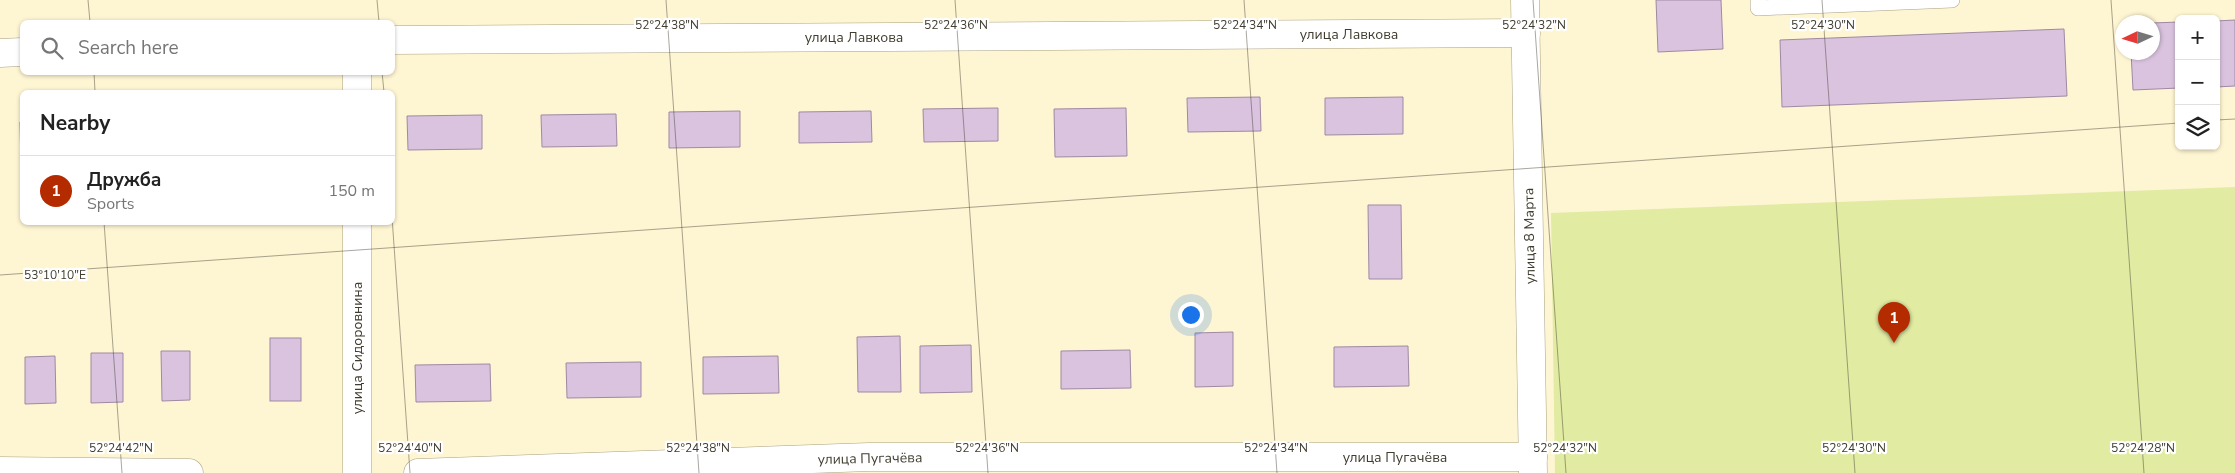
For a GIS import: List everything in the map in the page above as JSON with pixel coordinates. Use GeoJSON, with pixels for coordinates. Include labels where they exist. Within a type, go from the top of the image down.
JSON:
{"type":"FeatureCollection","features":[{"type":"Feature","properties":{"kind":"street","name":"улица 8 Марта"},"geometry":{"type":"LineString","coordinates":[[1525,0],[1533,465]]}},
{"type":"Feature","properties":{"kind":"street","name":"улица Лавкова"},"geometry":{"type":"LineString","coordinates":[[395,40],[1526,33]]}},
{"type":"Feature","properties":{"kind":"street"},"geometry":{"type":"LineString","coordinates":[[0,53],[20,52]]}},
{"type":"Feature","properties":{"kind":"street"},"geometry":{"type":"LineString","coordinates":[[357,75],[357,90]]}},
{"type":"Feature","properties":{"kind":"street","name":"улица Сидоровнина"},"geometry":{"type":"LineString","coordinates":[[357,225],[357,473]]}},
{"type":"Feature","properties":{"kind":"street","name":"улица Пугачёва"},"geometry":{"type":"LineString","coordinates":[[418,473],[869,457],[1533,465]]}},
{"type":"Feature","properties":{"kind":"street"},"geometry":{"type":"LineString","coordinates":[[0,470],[189,473]]}},
{"type":"Feature","properties":{"kind":"lane"},"geometry":{"type":"LineString","coordinates":[[1758,0],[1758,8],[1952,0]]}},
{"type":"Feature","properties":{"kind":"green space"},"geometry":{"type":"Polygon","coordinates":[[[2235,187],[2235,473],[1555,473],[1551,213],[2235,187]]]}},
{"type":"Feature","properties":{"kind":"building"},"geometry":{"type":"Polygon","coordinates":[[[1656,0],[1721,0],[1723,49],[1658,52],[1656,0]]]}},
{"type":"Feature","properties":{"kind":"building"},"geometry":{"type":"Polygon","coordinates":[[[2235,20],[2235,86],[2220,87],[2220,21],[2235,20]]]}},
{"type":"Feature","properties":{"kind":"building"},"geometry":{"type":"Polygon","coordinates":[[[2175,22],[2175,88],[2133,90],[2131,60],[2160,60],[2160,23],[2175,22]]]}},
{"type":"Feature","properties":{"kind":"building"},"geometry":{"type":"Polygon","coordinates":[[[2064,29],[2067,96],[1782,107],[1780,40],[2064,29]]]}},
{"type":"Feature","properties":{"kind":"building"},"geometry":{"type":"Polygon","coordinates":[[[1260,97],[1261,131],[1188,132],[1187,98],[1260,97]]]}},
{"type":"Feature","properties":{"kind":"building"},"geometry":{"type":"Polygon","coordinates":[[[1403,97],[1403,134],[1325,135],[1325,98],[1403,97]]]}},
{"type":"Feature","properties":{"kind":"building"},"geometry":{"type":"Polygon","coordinates":[[[998,108],[998,141],[924,142],[923,109],[998,108]]]}},
{"type":"Feature","properties":{"kind":"building"},"geometry":{"type":"Polygon","coordinates":[[[1126,108],[1127,156],[1055,157],[1054,109],[1126,108]]]}},
{"type":"Feature","properties":{"kind":"building"},"geometry":{"type":"Polygon","coordinates":[[[740,111],[740,147],[669,148],[669,112],[740,111]]]}},
{"type":"Feature","properties":{"kind":"building"},"geometry":{"type":"Polygon","coordinates":[[[871,111],[872,142],[799,143],[799,112],[871,111]]]}},
{"type":"Feature","properties":{"kind":"building"},"geometry":{"type":"Polygon","coordinates":[[[616,114],[617,146],[542,147],[541,115],[616,114]]]}},
{"type":"Feature","properties":{"kind":"building"},"geometry":{"type":"Polygon","coordinates":[[[482,115],[482,149],[408,150],[407,116],[482,115]]]}},
{"type":"Feature","properties":{"kind":"building"},"geometry":{"type":"Polygon","coordinates":[[[1368,205],[1401,205],[1402,279],[1369,279],[1368,205]]]}},
{"type":"Feature","properties":{"kind":"building"},"geometry":{"type":"Polygon","coordinates":[[[1233,332],[1233,386],[1195,387],[1195,333],[1233,332]]]}},
{"type":"Feature","properties":{"kind":"building"},"geometry":{"type":"Polygon","coordinates":[[[900,336],[901,392],[858,392],[857,337],[900,336]]]}},
{"type":"Feature","properties":{"kind":"building"},"geometry":{"type":"Polygon","coordinates":[[[270,338],[301,338],[301,401],[270,401],[270,338]]]}},
{"type":"Feature","properties":{"kind":"building"},"geometry":{"type":"Polygon","coordinates":[[[971,345],[972,392],[920,393],[920,346],[971,345]]]}},
{"type":"Feature","properties":{"kind":"building"},"geometry":{"type":"Polygon","coordinates":[[[1408,346],[1409,386],[1334,387],[1334,347],[1408,346]]]}},
{"type":"Feature","properties":{"kind":"building"},"geometry":{"type":"Polygon","coordinates":[[[1130,350],[1131,388],[1061,389],[1061,351],[1130,350]]]}},
{"type":"Feature","properties":{"kind":"building"},"geometry":{"type":"Polygon","coordinates":[[[161,351],[190,351],[190,400],[162,401],[161,351]]]}},
{"type":"Feature","properties":{"kind":"building"},"geometry":{"type":"Polygon","coordinates":[[[91,353],[123,353],[123,402],[91,403],[91,353]]]}},
{"type":"Feature","properties":{"kind":"building"},"geometry":{"type":"Polygon","coordinates":[[[55,356],[56,403],[25,404],[25,357],[55,356]]]}},
{"type":"Feature","properties":{"kind":"building"},"geometry":{"type":"Polygon","coordinates":[[[778,356],[779,393],[703,394],[703,357],[778,356]]]}},
{"type":"Feature","properties":{"kind":"building"},"geometry":{"type":"Polygon","coordinates":[[[641,362],[641,397],[567,398],[566,363],[641,362]]]}},
{"type":"Feature","properties":{"kind":"building"},"geometry":{"type":"Polygon","coordinates":[[[490,364],[491,401],[416,402],[415,365],[490,364]]]}},
{"type":"Feature","properties":{"kind":"place","name":"Дружба"},"geometry":{"type":"Point","coordinates":[1894,343]}}]}
